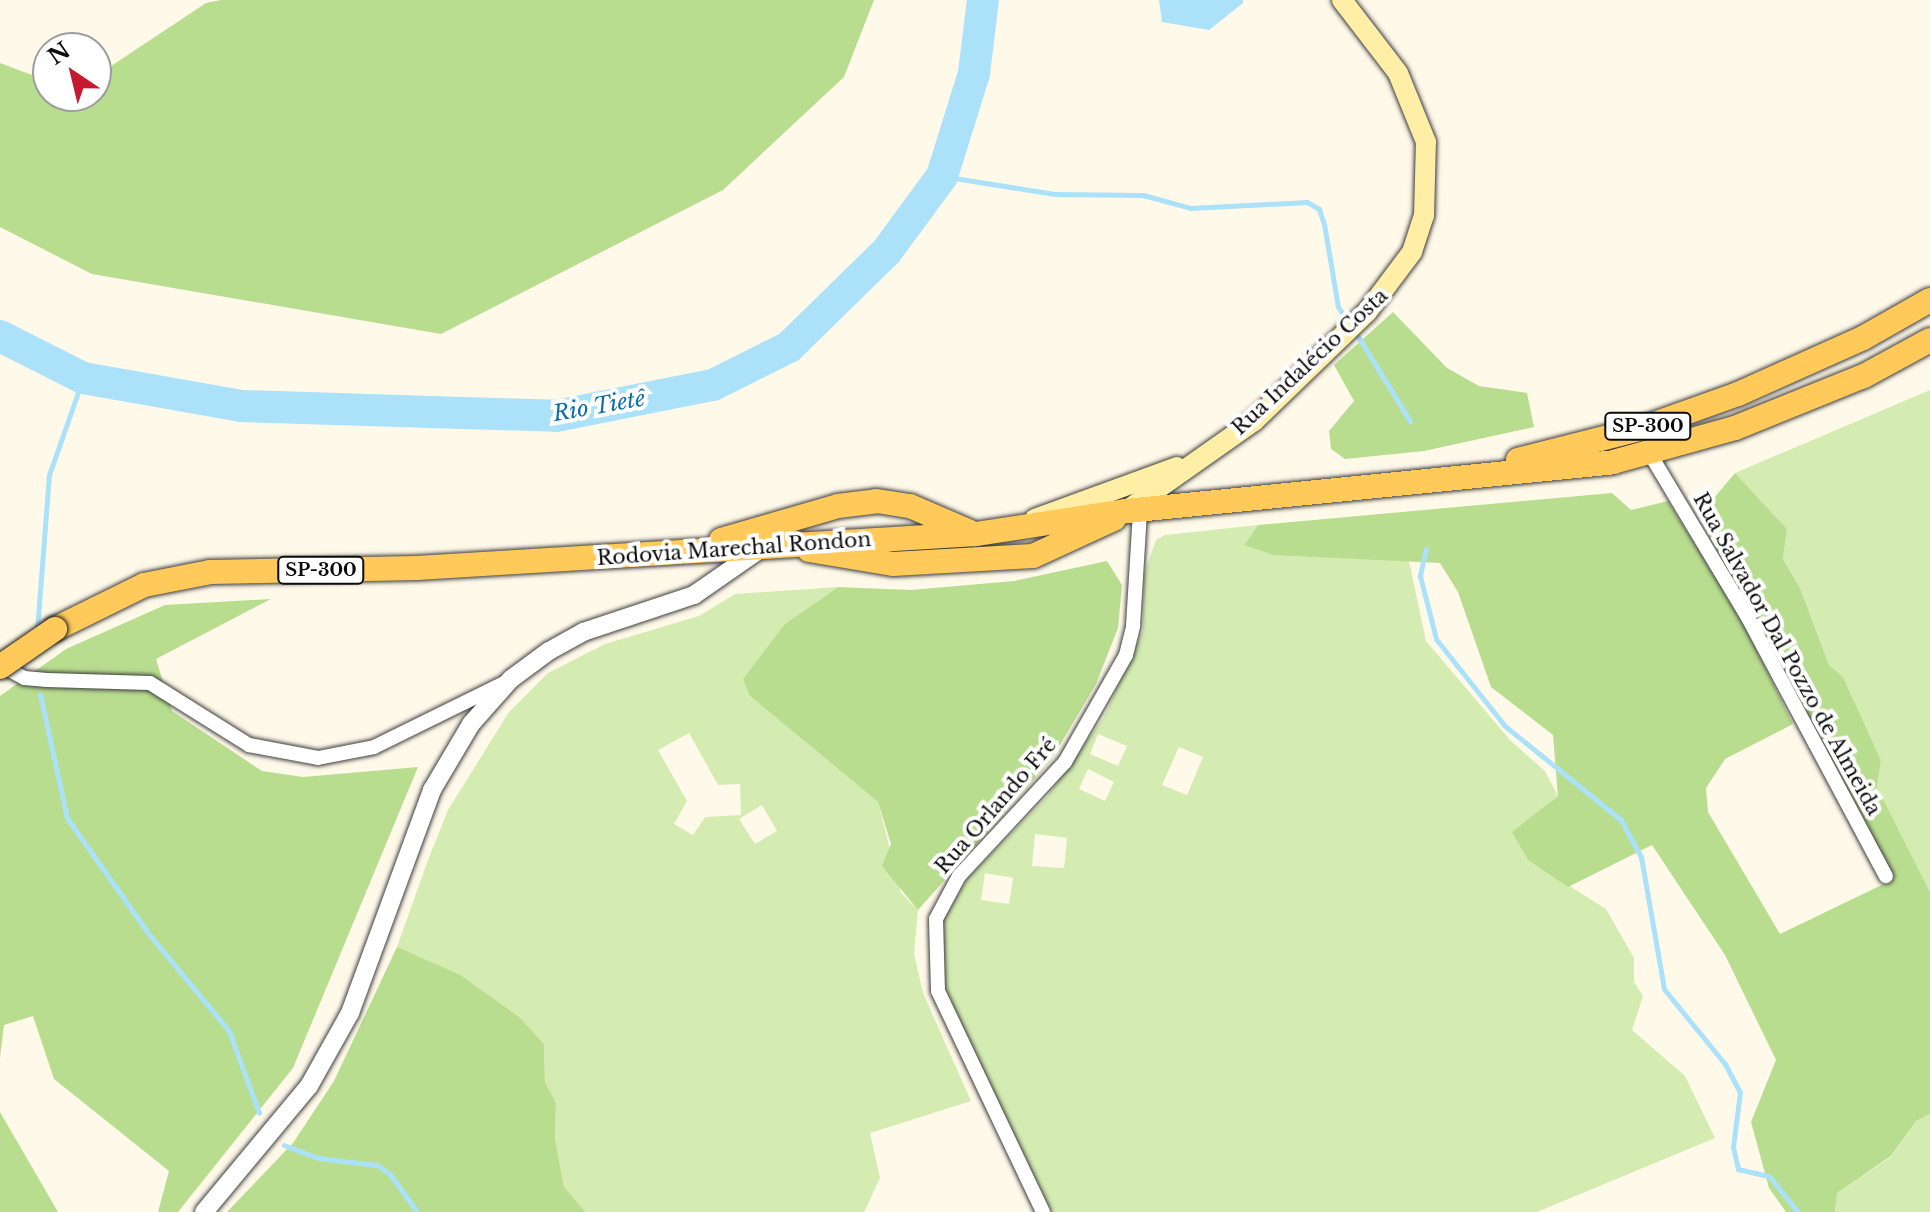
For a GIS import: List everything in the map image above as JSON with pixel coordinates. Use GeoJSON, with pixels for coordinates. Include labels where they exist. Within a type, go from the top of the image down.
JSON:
{"type":"FeatureCollection","features":[{"type":"Feature","properties":{"kind":"main road","name":"Rua Indalécio Costa"},"geometry":{"type":"LineString","coordinates":[[1133,510],[1254,421],[1367,312],[1412,252],[1424,216],[1428,167],[1415,106],[1398,73],[1342,0]]}},
{"type":"Feature","properties":{"kind":"main road","name":"Rodovia Marechal Rondon"},"geometry":{"type":"LineString","coordinates":[[1421,479],[1541,455],[1683,415],[1798,370],[1930,300]]}},
{"type":"Feature","properties":{"kind":"main road","name":"Rodovia Marechal Rondon"},"geometry":{"type":"LineString","coordinates":[[0,666],[55,629],[144,585],[210,572],[417,568],[791,545],[839,550],[1008,530],[1133,510],[1421,479],[1550,470],[1650,454],[1804,401],[1930,340]]}},
{"type":"Feature","properties":{"kind":"main road","name":"Rua Indalécio Costa"},"geometry":{"type":"LineString","coordinates":[[1008,530],[1204,457]]}},
{"type":"Feature","properties":{"kind":"main road"},"geometry":{"type":"LineString","coordinates":[[683,552],[838,506],[877,501],[910,506],[976,534]]}},
{"type":"Feature","properties":{"kind":"main road"},"geometry":{"type":"LineString","coordinates":[[838,506],[828,524],[839,550],[893,564],[1033,556],[1133,510]]}},
{"type":"Feature","properties":{"kind":"street","name":"Rua Salvador Dal Pozzo de Almeida"},"geometry":{"type":"LineString","coordinates":[[1650,454],[1747,616],[1886,876]]}},
{"type":"Feature","properties":{"kind":"street","name":"Rua Orlando Fré"},"geometry":{"type":"LineString","coordinates":[[1043,1212],[938,991],[936,919],[959,876],[1065,762],[1126,655],[1133,626],[1133,510]]}},
{"type":"Feature","properties":{"kind":"street"},"geometry":{"type":"LineString","coordinates":[[0,666],[24,678],[150,683],[249,745],[318,758],[374,747],[511,679],[583,632],[713,585],[763,547]]}},
{"type":"Feature","properties":{"kind":"street"},"geometry":{"type":"LineString","coordinates":[[204,1212],[257,1155],[331,1047],[350,1013],[450,753],[511,679]]}},
{"type":"Feature","properties":{"kind":"green space"},"geometry":{"type":"Polygon","coordinates":[[[221,0],[874,0],[844,77],[723,190],[441,334],[92,274],[0,227],[0,63],[32,75],[32,112],[112,112],[112,65],[206,3],[221,0]]]}},
{"type":"Feature","properties":{"kind":"green space"},"geometry":{"type":"Polygon","coordinates":[[[1393,312],[1447,368],[1479,386],[1527,393],[1534,427],[1424,451],[1345,459],[1331,449],[1329,431],[1354,401],[1334,365],[1393,312]]]}},
{"type":"Feature","properties":{"kind":"green space"},"geometry":{"type":"Polygon","coordinates":[[[1930,390],[1930,892],[1877,787],[1881,760],[1843,677],[1829,665],[1800,588],[1783,559],[1787,529],[1735,473],[1930,390]]]}},
{"type":"Feature","properties":{"kind":"green space"},"geometry":{"type":"Polygon","coordinates":[[[1735,473],[1787,529],[1783,559],[1800,588],[1829,665],[1843,677],[1881,760],[1877,787],[1930,892],[1930,1114],[1916,1121],[1891,1156],[1837,1193],[1835,1212],[1786,1212],[1769,1188],[1751,1122],[1776,1060],[1725,955],[1652,845],[1568,887],[1528,860],[1512,832],[1558,796],[1553,735],[1491,687],[1458,592],[1440,563],[1274,555],[1244,545],[1258,525],[1612,493],[1631,510],[1668,501],[1742,620],[1793,724],[1725,759],[1706,788],[1708,812],[1780,934],[1890,881],[1709,536],[1709,504],[1735,473]]]}},
{"type":"Feature","properties":{"kind":"green space"},"geometry":{"type":"Polygon","coordinates":[[[1258,525],[1244,545],[1409,561],[1426,641],[1510,740],[1545,771],[1558,796],[1513,832],[1528,860],[1606,909],[1634,958],[1634,982],[1643,996],[1632,1030],[1685,1076],[1715,1138],[1537,1212],[1052,1212],[942,987],[943,921],[967,879],[1047,797],[1104,717],[1143,631],[1144,574],[1156,540],[1165,535],[1258,525]],[[1098,734],[1090,754],[1118,766],[1127,746],[1098,734]],[[1179,747],[1162,785],[1187,795],[1203,757],[1179,747]],[[1088,769],[1079,789],[1105,801],[1114,782],[1088,769]],[[1035,834],[1032,866],[1064,868],[1067,838],[1035,834]],[[985,873],[981,900],[1009,904],[1013,878],[985,873]]]}},
{"type":"Feature","properties":{"kind":"green space"},"geometry":{"type":"Polygon","coordinates":[[[1107,561],[1122,585],[1118,628],[1096,684],[1051,760],[918,910],[882,866],[891,844],[878,802],[750,696],[743,679],[785,624],[838,587],[911,590],[1014,581],[1107,561]]]}},
{"type":"Feature","properties":{"kind":"green space"},"geometry":{"type":"Polygon","coordinates":[[[838,587],[785,624],[750,696],[878,802],[901,893],[918,910],[914,954],[923,993],[971,1101],[870,1133],[880,1178],[864,1212],[586,1212],[564,1187],[555,1138],[556,1103],[545,1082],[544,1043],[397,947],[448,810],[509,712],[548,673],[605,644],[699,616],[735,594],[838,587]],[[689,733],[658,750],[687,801],[674,824],[693,835],[705,817],[741,815],[740,784],[718,785],[689,733]],[[762,805],[739,819],[755,844],[777,831],[762,805]]]}},
{"type":"Feature","properties":{"kind":"green space"},"geometry":{"type":"Polygon","coordinates":[[[271,599],[156,659],[172,711],[262,771],[303,777],[418,767],[293,1068],[178,1212],[158,1212],[169,1171],[54,1079],[33,1016],[4,1025],[0,1058],[0,696],[66,649],[165,605],[271,599]]]}},
{"type":"Feature","properties":{"kind":"green space"},"geometry":{"type":"Polygon","coordinates":[[[397,947],[460,975],[519,1017],[544,1044],[545,1082],[556,1103],[555,1138],[564,1187],[586,1212],[227,1212],[293,1143],[334,1081],[397,947]]]}},
{"type":"Feature","properties":{"kind":"green space"},"geometry":{"type":"Polygon","coordinates":[[[0,1112],[58,1212],[0,1212],[0,1112]]]}},
{"type":"Feature","properties":{"kind":"green space"},"geometry":{"type":"Polygon","coordinates":[[[1930,1114],[1930,1212],[1835,1212],[1837,1193],[1891,1157],[1916,1121],[1930,1114]]]}},
{"type":"Feature","properties":{"kind":"water"},"geometry":{"type":"Polygon","coordinates":[[[1159,0],[1243,0],[1243,3],[1209,30],[1162,22],[1159,0]]]}},
{"type":"Feature","properties":{"kind":"waterway","name":"Rio Tietê"},"geometry":{"type":"LineString","coordinates":[[0,336],[83,378],[242,406],[556,416],[713,385],[789,347],[887,251],[942,176],[974,73],[983,0]]}},
{"type":"Feature","properties":{"kind":"waterway"},"geometry":{"type":"LineString","coordinates":[[942,176],[1055,194],[1143,195],[1191,208],[1307,202],[1319,209],[1338,307],[1348,321]]}},
{"type":"Feature","properties":{"kind":"waterway"},"geometry":{"type":"LineString","coordinates":[[1354,330],[1410,421]]}},
{"type":"Feature","properties":{"kind":"waterway"},"geometry":{"type":"LineString","coordinates":[[37,630],[49,475],[83,378]]}},
{"type":"Feature","properties":{"kind":"waterway"},"geometry":{"type":"LineString","coordinates":[[1426,549],[1420,576],[1436,639],[1505,726],[1621,820],[1641,857],[1664,989],[1725,1064],[1740,1092],[1733,1147],[1738,1169],[1769,1176],[1798,1212]]}},
{"type":"Feature","properties":{"kind":"waterway"},"geometry":{"type":"LineString","coordinates":[[40,694],[67,818],[148,933],[229,1031],[259,1113]]}},
{"type":"Feature","properties":{"kind":"waterway"},"geometry":{"type":"LineString","coordinates":[[284,1145],[318,1158],[377,1165],[390,1174],[417,1212]]}}]}
